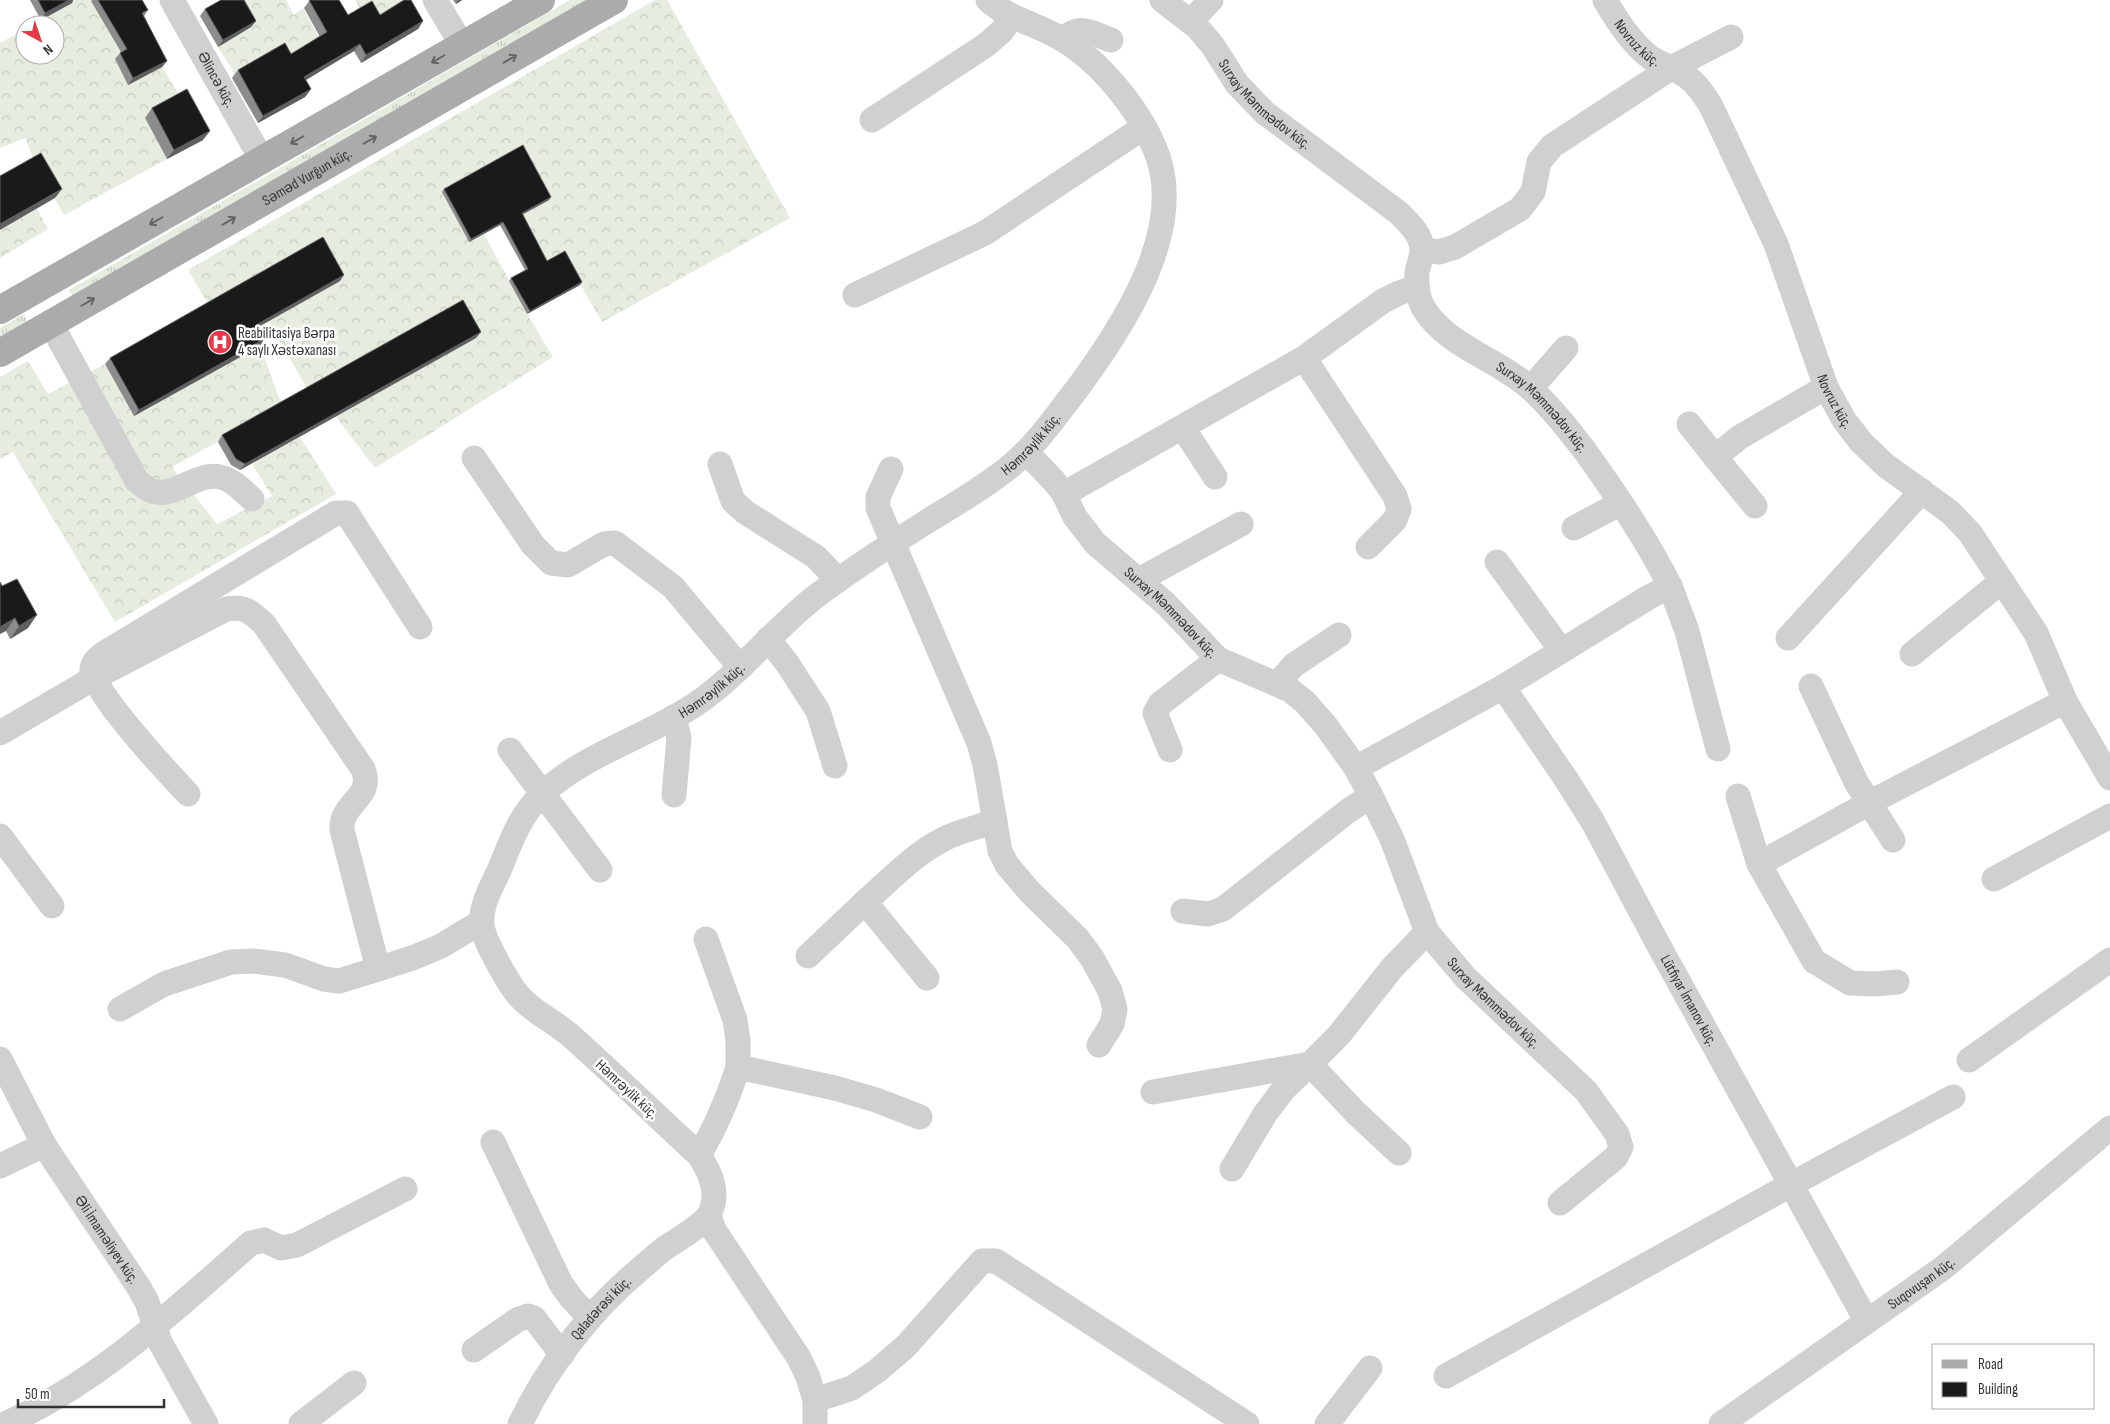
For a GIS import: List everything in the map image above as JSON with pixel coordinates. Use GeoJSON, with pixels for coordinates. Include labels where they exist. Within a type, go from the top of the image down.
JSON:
{"type":"FeatureCollection","features":[{"type":"Feature","properties":{"kind":"main road"},"geometry":{"type":"LineString","coordinates":[[0,310],[541,0]]}},
{"type":"Feature","properties":{"kind":"main road","name":"Səməd Vurğun küç."},"geometry":{"type":"LineString","coordinates":[[0,353],[614,0]]}},
{"type":"Feature","properties":{"kind":"main road"},"geometry":{"type":"LineString","coordinates":[[33,292],[51,324]]}},
{"type":"Feature","properties":{"kind":"street","name":"Əlincə küç."},"geometry":{"type":"LineString","coordinates":[[172,0],[262,160]]}},
{"type":"Feature","properties":{"kind":"street"},"geometry":{"type":"LineString","coordinates":[[435,0],[462,45]]}},
{"type":"Feature","properties":{"kind":"street","name":"Həmrəylik küç."},"geometry":{"type":"LineString","coordinates":[[708,1216],[714,1198],[712,1180],[699,1155],[568,1032],[535,1012],[516,994],[488,943],[481,922],[485,903],[514,833],[542,794],[580,766],[699,702],[740,667],[788,619],[838,580],[989,482],[1026,452],[1098,359],[1131,309],[1149,266],[1163,219],[1163,175],[1156,150],[1144,127],[1126,100],[1089,59],[1063,39],[1012,17],[997,9],[988,0]]}},
{"type":"Feature","properties":{"kind":"street","name":"Surxay Məmmədov küç."},"geometry":{"type":"LineString","coordinates":[[1162,0],[1191,21],[1213,46],[1237,84],[1265,113],[1399,213],[1415,229],[1423,250],[1417,273],[1417,288],[1424,308],[1441,328],[1467,347],[1510,371],[1531,388],[1559,418],[1621,503],[1670,586],[1688,631],[1718,749]]}},
{"type":"Feature","properties":{"kind":"street"},"geometry":{"type":"LineString","coordinates":[[1191,21],[1211,0]]}},
{"type":"Feature","properties":{"kind":"street","name":"Novruz küç."},"geometry":{"type":"LineString","coordinates":[[1605,0],[1617,20],[1639,47],[1652,58],[1686,75],[1712,106],[1776,244],[1826,387],[1844,420],[1862,442],[1885,465],[1950,512],[1970,533],[2036,633],[2065,701],[2110,778]]}},
{"type":"Feature","properties":{"kind":"street"},"geometry":{"type":"LineString","coordinates":[[872,120],[986,45],[1001,32],[1012,17]]}},
{"type":"Feature","properties":{"kind":"street"},"geometry":{"type":"LineString","coordinates":[[1063,39],[1072,31],[1084,30],[1111,40]]}},
{"type":"Feature","properties":{"kind":"street"},"geometry":{"type":"LineString","coordinates":[[1423,250],[1439,252],[1455,248],[1520,209],[1533,192],[1539,162],[1552,146],[1671,68],[1730,37]]}},
{"type":"Feature","properties":{"kind":"street"},"geometry":{"type":"LineString","coordinates":[[855,295],[985,233],[1144,127]]}},
{"type":"Feature","properties":{"kind":"street"},"geometry":{"type":"LineString","coordinates":[[1064,494],[1304,358],[1383,301],[1399,293],[1417,288]]}},
{"type":"Feature","properties":{"kind":"street"},"geometry":{"type":"LineString","coordinates":[[51,324],[137,481],[150,491],[164,492],[212,476],[221,477],[231,482],[252,499]]}},
{"type":"Feature","properties":{"kind":"street"},"geometry":{"type":"LineString","coordinates":[[1531,388],[1566,348]]}},
{"type":"Feature","properties":{"kind":"street"},"geometry":{"type":"LineString","coordinates":[[1304,358],[1395,496],[1399,509],[1395,520],[1368,547]]}},
{"type":"Feature","properties":{"kind":"street"},"geometry":{"type":"LineString","coordinates":[[1715,457],[1740,437],[1826,387]]}},
{"type":"Feature","properties":{"kind":"street"},"geometry":{"type":"LineString","coordinates":[[1689,424],[1755,506]]}},
{"type":"Feature","properties":{"kind":"street"},"geometry":{"type":"LineString","coordinates":[[1183,428],[1215,477]]}},
{"type":"Feature","properties":{"kind":"street","name":"Surxay Məmmədov küç."},"geometry":{"type":"LineString","coordinates":[[1026,452],[1064,494],[1075,518],[1095,543],[1166,604],[1218,658],[1290,690],[1306,702],[1356,768],[1371,796],[1392,839],[1427,932],[1465,977],[1586,1091],[1618,1134],[1621,1147],[1616,1156],[1560,1203]]}},
{"type":"Feature","properties":{"kind":"street"},"geometry":{"type":"LineString","coordinates":[[474,458],[532,545],[551,564],[568,565],[604,544],[615,543],[673,587],[740,667]]}},
{"type":"Feature","properties":{"kind":"street"},"geometry":{"type":"LineString","coordinates":[[720,464],[734,501],[745,512],[816,557],[838,580]]}},
{"type":"Feature","properties":{"kind":"street"},"geometry":{"type":"LineString","coordinates":[[891,469],[878,497],[878,508],[979,743],[996,821],[1000,850],[1007,865],[1030,892],[1078,939],[1092,958],[1110,991],[1116,1009],[1112,1024],[1099,1045]]}},
{"type":"Feature","properties":{"kind":"street"},"geometry":{"type":"LineString","coordinates":[[1788,638],[1922,491]]}},
{"type":"Feature","properties":{"kind":"street"},"geometry":{"type":"LineString","coordinates":[[1574,528],[1621,503]]}},
{"type":"Feature","properties":{"kind":"street"},"geometry":{"type":"LineString","coordinates":[[188,794],[142,744],[94,678],[92,670],[94,662],[103,654],[336,513],[346,514],[352,520],[420,627]]}},
{"type":"Feature","properties":{"kind":"street"},"geometry":{"type":"LineString","coordinates":[[1140,580],[1242,524]]}},
{"type":"Feature","properties":{"kind":"street"},"geometry":{"type":"LineString","coordinates":[[1497,562],[1561,650]]}},
{"type":"Feature","properties":{"kind":"street"},"geometry":{"type":"LineString","coordinates":[[1912,654],[2002,581]]}},
{"type":"Feature","properties":{"kind":"street"},"geometry":{"type":"LineString","coordinates":[[1356,768],[1503,687],[1561,650],[1670,586]]}},
{"type":"Feature","properties":{"kind":"street"},"geometry":{"type":"LineString","coordinates":[[0,733],[94,678],[226,609],[240,607],[252,613],[264,624],[363,769],[367,779],[364,791],[347,810],[341,820],[378,969]]}},
{"type":"Feature","properties":{"kind":"street"},"geometry":{"type":"LineString","coordinates":[[1277,684],[1294,665],[1339,635]]}},
{"type":"Feature","properties":{"kind":"street"},"geometry":{"type":"LineString","coordinates":[[768,639],[787,663],[814,704],[835,766]]}},
{"type":"Feature","properties":{"kind":"street"},"geometry":{"type":"LineString","coordinates":[[1170,750],[1155,713],[1160,704],[1218,658]]}},
{"type":"Feature","properties":{"kind":"street"},"geometry":{"type":"LineString","coordinates":[[1812,686],[1856,782],[1893,840]]}},
{"type":"Feature","properties":{"kind":"street","name":"Lütfiyar İmanov küç."},"geometry":{"type":"LineString","coordinates":[[1503,687],[1593,822],[1659,946],[1866,1320]]}},
{"type":"Feature","properties":{"kind":"street"},"geometry":{"type":"LineString","coordinates":[[1759,864],[1869,803],[2065,701]]}},
{"type":"Feature","properties":{"kind":"street"},"geometry":{"type":"LineString","coordinates":[[674,717],[679,738],[674,795]]}},
{"type":"Feature","properties":{"kind":"street"},"geometry":{"type":"LineString","coordinates":[[510,750],[600,870]]}},
{"type":"Feature","properties":{"kind":"street"},"geometry":{"type":"LineString","coordinates":[[1183,911],[1208,914],[1223,909],[1371,796]]}},
{"type":"Feature","properties":{"kind":"street"},"geometry":{"type":"LineString","coordinates":[[1738,796],[1759,864],[1814,961],[1850,982],[1876,984],[1896,982]]}},
{"type":"Feature","properties":{"kind":"street"},"geometry":{"type":"LineString","coordinates":[[1994,879],[2110,816]]}},
{"type":"Feature","properties":{"kind":"street"},"geometry":{"type":"LineString","coordinates":[[808,956],[912,859],[945,838],[996,821]]}},
{"type":"Feature","properties":{"kind":"street"},"geometry":{"type":"LineString","coordinates":[[0,836],[52,906]]}},
{"type":"Feature","properties":{"kind":"street"},"geometry":{"type":"LineString","coordinates":[[865,902],[927,978]]}},
{"type":"Feature","properties":{"kind":"street"},"geometry":{"type":"LineString","coordinates":[[120,1009],[164,984],[231,962],[253,961],[285,965],[324,979],[339,981],[415,957],[441,946],[481,922]]}},
{"type":"Feature","properties":{"kind":"street"},"geometry":{"type":"LineString","coordinates":[[1232,1169],[1265,1114],[1283,1090],[1344,1028],[1392,968],[1427,932]]}},
{"type":"Feature","properties":{"kind":"street"},"geometry":{"type":"LineString","coordinates":[[699,1155],[712,1134],[738,1067],[738,1040],[735,1020],[706,939]]}},
{"type":"Feature","properties":{"kind":"street"},"geometry":{"type":"LineString","coordinates":[[1969,1060],[2110,960]]}},
{"type":"Feature","properties":{"kind":"street","name":"Əli İmaməliyev küç."},"geometry":{"type":"LineString","coordinates":[[0,1059],[44,1145],[138,1286],[147,1302],[160,1342],[206,1424]]}},
{"type":"Feature","properties":{"kind":"street"},"geometry":{"type":"LineString","coordinates":[[1153,1092],[1310,1064]]}},
{"type":"Feature","properties":{"kind":"street"},"geometry":{"type":"LineString","coordinates":[[1310,1064],[1356,1113],[1399,1154]]}},
{"type":"Feature","properties":{"kind":"street"},"geometry":{"type":"LineString","coordinates":[[738,1067],[835,1088],[876,1100],[920,1117]]}},
{"type":"Feature","properties":{"kind":"street"},"geometry":{"type":"LineString","coordinates":[[1446,1376],[1953,1097]]}},
{"type":"Feature","properties":{"kind":"street","name":"Suqovuşan küç."},"geometry":{"type":"LineString","coordinates":[[1721,1424],[1866,1320],[1943,1268],[2110,1128]]}},
{"type":"Feature","properties":{"kind":"street"},"geometry":{"type":"LineString","coordinates":[[493,1142],[561,1284],[590,1318]]}},
{"type":"Feature","properties":{"kind":"street"},"geometry":{"type":"LineString","coordinates":[[0,1166],[44,1145]]}},
{"type":"Feature","properties":{"kind":"street"},"geometry":{"type":"LineString","coordinates":[[5,1424],[53,1400],[98,1371],[155,1326],[251,1243],[264,1240],[281,1248],[297,1246],[405,1189]]}},
{"type":"Feature","properties":{"kind":"street"},"geometry":{"type":"LineString","coordinates":[[708,1216],[722,1245],[799,1358],[808,1377],[815,1412],[877,1371],[906,1346],[982,1261],[996,1260],[1247,1424]]}},
{"type":"Feature","properties":{"kind":"street","name":"Qaladərəsi küç."},"geometry":{"type":"LineString","coordinates":[[520,1424],[562,1355],[590,1318],[614,1291],[664,1249],[697,1228],[708,1216]]}},
{"type":"Feature","properties":{"kind":"street"},"geometry":{"type":"LineString","coordinates":[[474,1350],[517,1320],[528,1316],[534,1318],[562,1355]]}},
{"type":"Feature","properties":{"kind":"street"},"geometry":{"type":"LineString","coordinates":[[1327,1424],[1370,1368]]}},
{"type":"Feature","properties":{"kind":"street"},"geometry":{"type":"LineString","coordinates":[[301,1424],[354,1384]]}},
{"type":"Feature","properties":{"kind":"green space"},"geometry":{"type":"Polygon","coordinates":[[[70,0],[94,0],[149,41],[115,59],[128,84],[162,67],[181,98],[145,118],[167,159],[64,215],[35,162],[25,138],[0,148],[0,43],[15,35],[15,65],[65,65],[65,15],[49,15],[71,3],[70,0]]]}},
{"type":"Feature","properties":{"kind":"green space"},"geometry":{"type":"Polygon","coordinates":[[[235,0],[286,0],[294,15],[303,8],[321,41],[317,73],[299,85],[236,76],[218,47],[251,27],[235,0]]]}},
{"type":"Feature","properties":{"kind":"green space"},"geometry":{"type":"Polygon","coordinates":[[[355,0],[400,0],[404,5],[374,22],[362,12],[355,0]]]}},
{"type":"Feature","properties":{"kind":"green space"},"geometry":{"type":"Polygon","coordinates":[[[570,0],[589,0],[74,298],[69,290],[570,0]]]}},
{"type":"Feature","properties":{"kind":"green space"},"geometry":{"type":"Polygon","coordinates":[[[655,0],[667,0],[790,218],[602,322],[563,254],[545,264],[519,216],[521,149],[470,242],[484,234],[527,314],[553,357],[375,468],[336,417],[309,391],[268,322],[340,281],[209,305],[188,270],[655,0]]]}},
{"type":"Feature","properties":{"kind":"green space"},"geometry":{"type":"Polygon","coordinates":[[[37,209],[48,229],[0,258],[0,230],[37,209]]]}},
{"type":"Feature","properties":{"kind":"green space"},"geometry":{"type":"Polygon","coordinates":[[[24,314],[29,324],[0,340],[0,328],[24,314]]]}},
{"type":"Feature","properties":{"kind":"green space"},"geometry":{"type":"Polygon","coordinates":[[[260,346],[282,406],[172,467],[217,524],[272,496],[252,464],[300,437],[336,494],[115,622],[13,452],[0,459],[0,377],[28,361],[48,394],[105,364],[135,416],[260,346]]]}},
{"type":"Feature","properties":{"kind":"building"},"geometry":{"type":"Polygon","coordinates":[[[38,0],[69,0],[45,13],[38,0]]]}},
{"type":"Feature","properties":{"kind":"building"},"geometry":{"type":"Polygon","coordinates":[[[98,0],[142,0],[148,10],[142,13],[167,61],[133,78],[120,53],[127,49],[98,0]]]}},
{"type":"Feature","properties":{"kind":"building"},"geometry":{"type":"Polygon","coordinates":[[[221,0],[244,0],[256,21],[223,40],[205,9],[221,0]]]}},
{"type":"Feature","properties":{"kind":"building"},"geometry":{"type":"Polygon","coordinates":[[[309,0],[339,0],[348,15],[372,1],[380,15],[404,0],[411,0],[423,21],[366,55],[360,44],[304,77],[311,89],[263,116],[238,70],[285,43],[291,54],[327,32],[309,0]]]}},
{"type":"Feature","properties":{"kind":"building"},"geometry":{"type":"Polygon","coordinates":[[[187,89],[210,131],[174,150],[152,108],[187,89]]]}},
{"type":"Feature","properties":{"kind":"building"},"geometry":{"type":"Polygon","coordinates":[[[523,145],[551,197],[522,213],[547,261],[565,251],[582,282],[530,311],[511,278],[528,269],[503,222],[471,239],[444,189],[523,145]]]}},
{"type":"Feature","properties":{"kind":"building"},"geometry":{"type":"Polygon","coordinates":[[[41,153],[62,189],[0,224],[0,176],[41,153]]]}},
{"type":"Feature","properties":{"kind":"building"},"geometry":{"type":"Polygon","coordinates":[[[323,237],[344,275],[256,325],[264,339],[139,410],[110,358],[323,237]]]}},
{"type":"Feature","properties":{"kind":"building"},"geometry":{"type":"Polygon","coordinates":[[[463,300],[481,332],[245,464],[236,459],[222,435],[463,300]]]}},
{"type":"Feature","properties":{"kind":"building"},"geometry":{"type":"Polygon","coordinates":[[[17,579],[37,615],[19,626],[15,618],[0,627],[0,582],[2,586],[17,579]]]}},
{"type":"Feature","properties":{"kind":"place","name":"Reabilitasiya Bәrpa 4 saylı Xəstəxanası"},"geometry":{"type":"Point","coordinates":[220,342]}}]}
